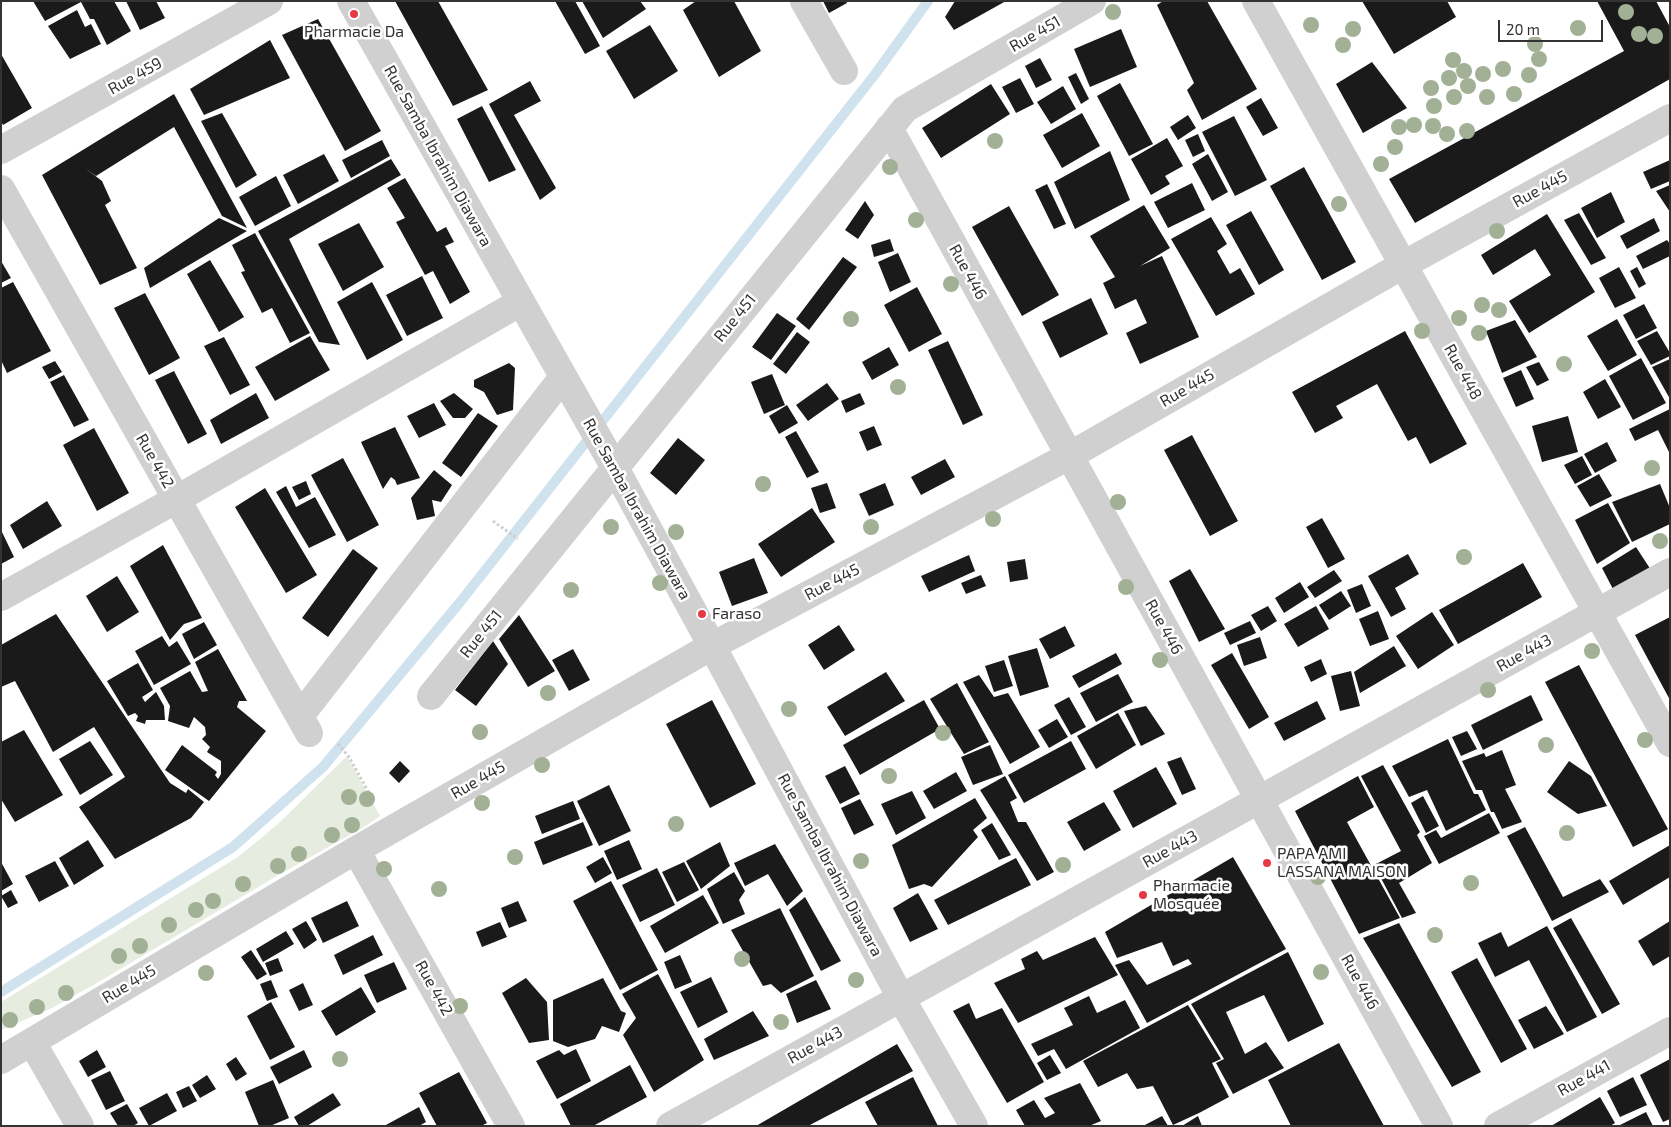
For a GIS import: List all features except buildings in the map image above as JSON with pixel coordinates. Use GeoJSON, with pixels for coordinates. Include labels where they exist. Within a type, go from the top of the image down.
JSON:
{"type":"FeatureCollection","features":[{"type":"Feature","properties":{"kind":"street","name":"Rue 459"},"geometry":{"type":"LineString","coordinates":[[1,150],[269,1]]}},
{"type":"Feature","properties":{"kind":"street","name":"Rue Samba Ibrahim Diawara"},"geometry":{"type":"LineString","coordinates":[[351,1],[615,468],[901,998],[974,1126]]}},
{"type":"Feature","properties":{"kind":"street"},"geometry":{"type":"LineString","coordinates":[[804,1],[844,71]]}},
{"type":"Feature","properties":{"kind":"street","name":"Rue 451"},"geometry":{"type":"LineString","coordinates":[[431,696],[905,109],[1092,1]]}},
{"type":"Feature","properties":{"kind":"street","name":"Rue 448"},"geometry":{"type":"LineString","coordinates":[[1256,1],[1670,743]]}},
{"type":"Feature","properties":{"kind":"street","name":"Rue 445"},"geometry":{"type":"LineString","coordinates":[[1,1060],[356,850],[712,646],[1069,456],[1403,265],[1670,118]]}},
{"type":"Feature","properties":{"kind":"street","name":"Rue 446"},"geometry":{"type":"LineString","coordinates":[[889,128],[1440,1126]]}},
{"type":"Feature","properties":{"kind":"street","name":"Rue 442"},"geometry":{"type":"LineString","coordinates":[[1,189],[305,725],[563,378]]}},
{"type":"Feature","properties":{"kind":"street"},"geometry":{"type":"LineString","coordinates":[[1,597],[177,500],[521,302]]}},
{"type":"Feature","properties":{"kind":"street","name":"Rue 443"},"geometry":{"type":"LineString","coordinates":[[670,1126],[1670,572]]}},
{"type":"Feature","properties":{"kind":"street","name":"Rue 442"},"geometry":{"type":"LineString","coordinates":[[356,850],[511,1126]]}},
{"type":"Feature","properties":{"kind":"street","name":"Rue 441"},"geometry":{"type":"LineString","coordinates":[[1498,1126],[1670,1031]]}},
{"type":"Feature","properties":{"kind":"street"},"geometry":{"type":"LineString","coordinates":[[32,1042],[80,1126]]}},
{"type":"Feature","properties":{"kind":"path"},"geometry":{"type":"LineString","coordinates":[[503,528],[524,543]]}},
{"type":"Feature","properties":{"kind":"path"},"geometry":{"type":"LineString","coordinates":[[349,757],[389,831]]}},
{"type":"Feature","properties":{"kind":"shaded area"},"geometry":{"type":"Polygon","coordinates":[[[347,756],[380,816],[102,980],[52,1008],[1,1030],[1,1002],[238,857],[278,824],[347,756]]]}},
{"type":"Feature","properties":{"kind":"waterway"},"geometry":{"type":"LineString","coordinates":[[1,992],[233,847],[323,767],[461,601],[876,73],[928,1]]}},
{"type":"Feature","properties":{"kind":"place","name":"Pharmacie Da"},"geometry":{"type":"Point","coordinates":[354,14]}},
{"type":"Feature","properties":{"kind":"place","name":"Faraso"},"geometry":{"type":"Point","coordinates":[702,614]}},
{"type":"Feature","properties":{"kind":"place","name":"PAPA AMI LASSANA MAISON"},"geometry":{"type":"Point","coordinates":[1267,863]}},
{"type":"Feature","properties":{"kind":"place","name":"Pharmacie Mosquée"},"geometry":{"type":"Point","coordinates":[1143,895]}}]}
